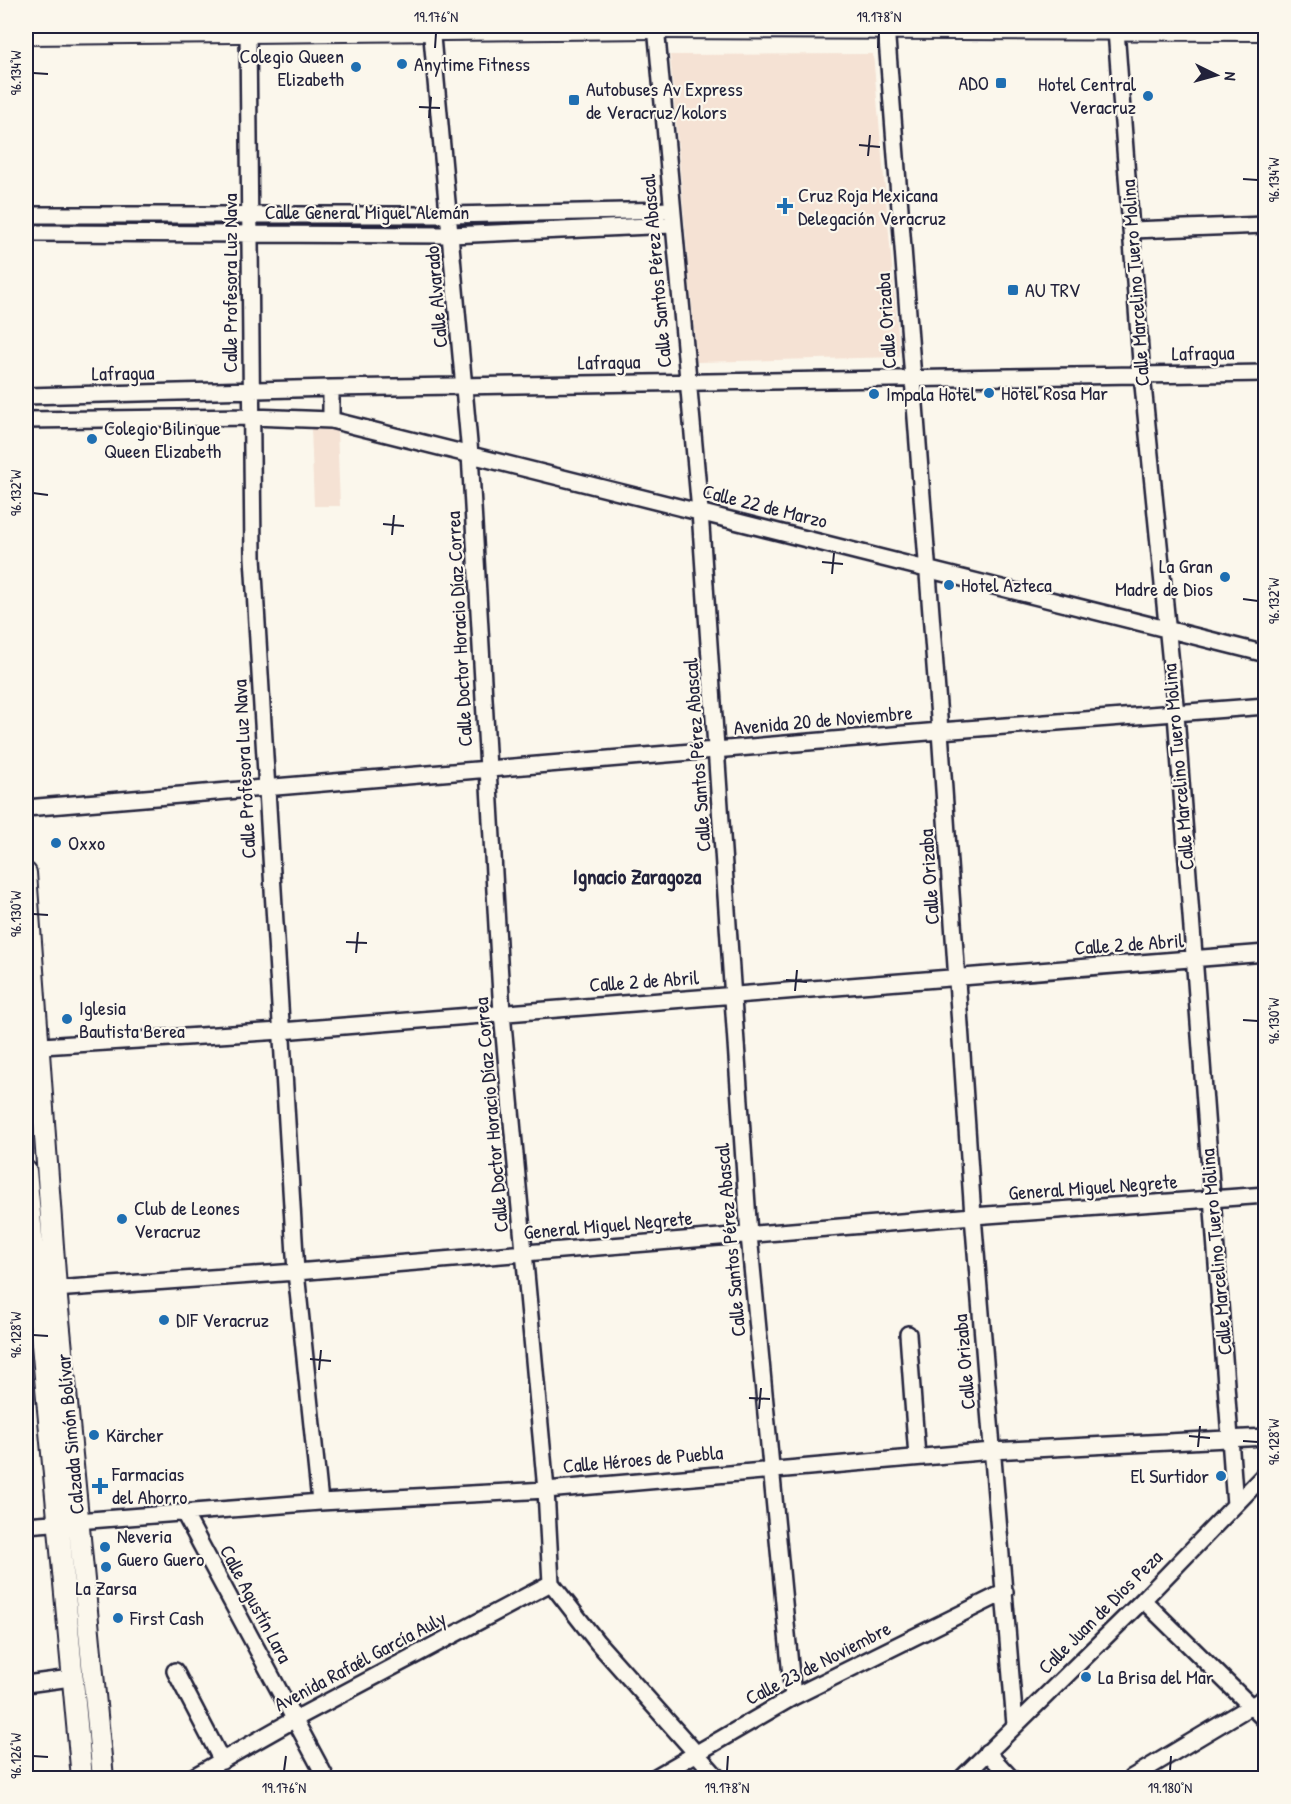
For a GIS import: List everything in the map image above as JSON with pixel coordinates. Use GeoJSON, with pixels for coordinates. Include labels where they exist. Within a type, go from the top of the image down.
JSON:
{"type":"FeatureCollection","features":[{"type":"Feature","properties":{"kind":"main road"},"geometry":{"type":"LineString","coordinates":[[26,34],[656,27],[1116,27],[1266,30]]}},
{"type":"Feature","properties":{"kind":"main road","name":"Calzada Simón Bolívar"},"geometry":{"type":"LineString","coordinates":[[26,873],[32,1047],[104,1779]]}},
{"type":"Feature","properties":{"kind":"main road","name":"Calzada Simón Bolívar"},"geometry":{"type":"LineString","coordinates":[[26,1171],[31,1290],[59,1523],[71,1678],[82,1779]]}},
{"type":"Feature","properties":{"kind":"street","name":"Calle Santos Pérez Abascal"},"geometry":{"type":"LineString","coordinates":[[656,27],[671,217],[700,511],[718,750],[749,1235],[793,1697]]}},
{"type":"Feature","properties":{"kind":"street","name":"Calle Orizaba"},"geometry":{"type":"LineString","coordinates":[[886,27],[940,730],[973,1216],[1015,1725]]}},
{"type":"Feature","properties":{"kind":"street","name":"Calle Marcelino Tuero Molina"},"geometry":{"type":"LineString","coordinates":[[1116,27],[1142,375],[1176,714],[1211,1200],[1232,1438],[1235,1505]]}},
{"type":"Feature","properties":{"kind":"street","name":"Calle Alvarado"},"geometry":{"type":"LineString","coordinates":[[431,29],[452,235],[464,386]]}},
{"type":"Feature","properties":{"kind":"street","name":"Calle Profesora Luz Nava"},"geometry":{"type":"LineString","coordinates":[[248,32],[253,557],[296,1272],[320,1502]]}},
{"type":"Feature","properties":{"kind":"street","name":"Calle General Miguel Alemán"},"geometry":{"type":"LineString","coordinates":[[26,214],[251,213],[671,217]]}},
{"type":"Feature","properties":{"kind":"street","name":"Calle General Miguel Alemán"},"geometry":{"type":"LineString","coordinates":[[26,232],[452,235],[671,217]]}},
{"type":"Feature","properties":{"kind":"street"},"geometry":{"type":"LineString","coordinates":[[1132,230],[1266,225]]}},
{"type":"Feature","properties":{"kind":"street","name":"Lafragua"},"geometry":{"type":"LineString","coordinates":[[26,396],[687,381],[1266,373]]}},
{"type":"Feature","properties":{"kind":"street","name":"Calle Doctor Horacio Díaz Correa"},"geometry":{"type":"LineString","coordinates":[[464,386],[470,454],[502,1013],[546,1490],[551,1583]]}},
{"type":"Feature","properties":{"kind":"street"},"geometry":{"type":"LineString","coordinates":[[331,388],[331,420]]}},
{"type":"Feature","properties":{"kind":"street"},"geometry":{"type":"LineString","coordinates":[[26,420],[252,417]]}},
{"type":"Feature","properties":{"kind":"street","name":"Calle 22 de Marzo"},"geometry":{"type":"LineString","coordinates":[[252,417],[331,420],[1266,654]]}},
{"type":"Feature","properties":{"kind":"street","name":"Avenida 20 de Noviembre"},"geometry":{"type":"LineString","coordinates":[[26,808],[487,771],[940,730],[1266,706]]}},
{"type":"Feature","properties":{"kind":"street","name":"Calle 2 de Abril"},"geometry":{"type":"LineString","coordinates":[[32,1047],[281,1030],[1266,953]]}},
{"type":"Feature","properties":{"kind":"street","name":"General Miguel Negrete"},"geometry":{"type":"LineString","coordinates":[[31,1290],[296,1272],[973,1216],[1266,1195]]}},
{"type":"Feature","properties":{"kind":"street"},"geometry":{"type":"LineString","coordinates":[[908,1334],[917,1457]]}},
{"type":"Feature","properties":{"kind":"street","name":"Calle Héroes de Puebla"},"geometry":{"type":"LineString","coordinates":[[26,1526],[320,1502],[546,1490],[772,1468],[992,1451],[1266,1437]]}},
{"type":"Feature","properties":{"kind":"street","name":"Calle Juan de Dios Peza"},"geometry":{"type":"LineString","coordinates":[[962,1779],[1143,1600],[1266,1473]]}},
{"type":"Feature","properties":{"kind":"street","name":"Calle Agustín Lara"},"geometry":{"type":"LineString","coordinates":[[183,1513],[326,1779]]}},
{"type":"Feature","properties":{"kind":"street"},"geometry":{"type":"LineString","coordinates":[[551,1583],[597,1642],[718,1779]]}},
{"type":"Feature","properties":{"kind":"street","name":"Avenida Rafaél García Auly"},"geometry":{"type":"LineString","coordinates":[[191,1779],[295,1719],[551,1583]]}},
{"type":"Feature","properties":{"kind":"street","name":"Calle 23 de Noviembre"},"geometry":{"type":"LineString","coordinates":[[654,1779],[793,1697],[1005,1592]]}},
{"type":"Feature","properties":{"kind":"street"},"geometry":{"type":"LineString","coordinates":[[1143,1600],[1266,1721]]}},
{"type":"Feature","properties":{"kind":"street"},"geometry":{"type":"LineString","coordinates":[[175,1671],[222,1761]]}},
{"type":"Feature","properties":{"kind":"street"},"geometry":{"type":"LineString","coordinates":[[26,1684],[71,1678]]}},
{"type":"Feature","properties":{"kind":"street"},"geometry":{"type":"LineString","coordinates":[[1131,1779],[1266,1697]]}},
{"type":"Feature","properties":{"kind":"street"},"geometry":{"type":"LineString","coordinates":[[987,1752],[1011,1779]]}},
{"type":"Feature","properties":{"kind":"shaded area","name":"Cruz Roja Mexicana Delegación Veracruz"},"geometry":{"type":"Polygon","coordinates":[[[873,54],[900,357],[697,362],[670,55],[873,54]]]}},
{"type":"Feature","properties":{"kind":"shaded area"},"geometry":{"type":"Polygon","coordinates":[[[311,428],[337,429],[340,506],[314,506],[311,428]]]}},
{"type":"Feature","properties":{"kind":"place","name":"Anytime Fitness"},"geometry":{"type":"Point","coordinates":[402,64]}},
{"type":"Feature","properties":{"kind":"place","name":"Colegio Queen Elizabeth"},"geometry":{"type":"Point","coordinates":[356,67]}},
{"type":"Feature","properties":{"kind":"place","name":"ADO"},"geometry":{"type":"Point","coordinates":[1001,83]}},
{"type":"Feature","properties":{"kind":"place","name":"Hotel Central Veracruz"},"geometry":{"type":"Point","coordinates":[1148,96]}},
{"type":"Feature","properties":{"kind":"place","name":"Autobuses Av Express de Veracruz/kolors"},"geometry":{"type":"Point","coordinates":[574,100]}},
{"type":"Feature","properties":{"kind":"place","name":"Cruz Roja Mexicana Delegación Veracruz"},"geometry":{"type":"Point","coordinates":[785,206]}},
{"type":"Feature","properties":{"kind":"place","name":"AU TRV"},"geometry":{"type":"Point","coordinates":[1013,290]}},
{"type":"Feature","properties":{"kind":"place","name":"Hotel Rosa Mar"},"geometry":{"type":"Point","coordinates":[989,393]}},
{"type":"Feature","properties":{"kind":"place","name":"Impala Hotel"},"geometry":{"type":"Point","coordinates":[874,394]}},
{"type":"Feature","properties":{"kind":"place","name":"Colegio Bilingue Queen Elizabeth"},"geometry":{"type":"Point","coordinates":[92,439]}},
{"type":"Feature","properties":{"kind":"place","name":"La Gran Madre de Dios"},"geometry":{"type":"Point","coordinates":[1225,577]}},
{"type":"Feature","properties":{"kind":"place","name":"Hotel Azteca"},"geometry":{"type":"Point","coordinates":[949,585]}},
{"type":"Feature","properties":{"kind":"place","name":"Oxxo"},"geometry":{"type":"Point","coordinates":[56,843]}},
{"type":"Feature","properties":{"kind":"place","name":"Iglesia Bautista Berea"},"geometry":{"type":"Point","coordinates":[67,1019]}},
{"type":"Feature","properties":{"kind":"place","name":"Club de Leones Veracruz"},"geometry":{"type":"Point","coordinates":[122,1219]}},
{"type":"Feature","properties":{"kind":"place","name":"DIF Veracruz"},"geometry":{"type":"Point","coordinates":[164,1320]}},
{"type":"Feature","properties":{"kind":"place","name":"Kärcher"},"geometry":{"type":"Point","coordinates":[94,1435]}},
{"type":"Feature","properties":{"kind":"place","name":"El Surtidor"},"geometry":{"type":"Point","coordinates":[1221,1476]}},
{"type":"Feature","properties":{"kind":"place","name":"Farmacias del Ahorro"},"geometry":{"type":"Point","coordinates":[100,1486]}},
{"type":"Feature","properties":{"kind":"place","name":"Neveria Guero Guero"},"geometry":{"type":"Point","coordinates":[105,1547]}},
{"type":"Feature","properties":{"kind":"place","name":"La Zarsa"},"geometry":{"type":"Point","coordinates":[106,1567]}},
{"type":"Feature","properties":{"kind":"place","name":"First Cash"},"geometry":{"type":"Point","coordinates":[118,1618]}},
{"type":"Feature","properties":{"kind":"place","name":"La Brisa del Mar"},"geometry":{"type":"Point","coordinates":[1086,1677]}},
{"type":"Feature","properties":{"kind":"district","name":"Ignacio Zaragoza"},"geometry":{"type":"Point","coordinates":[637,877]}}]}
